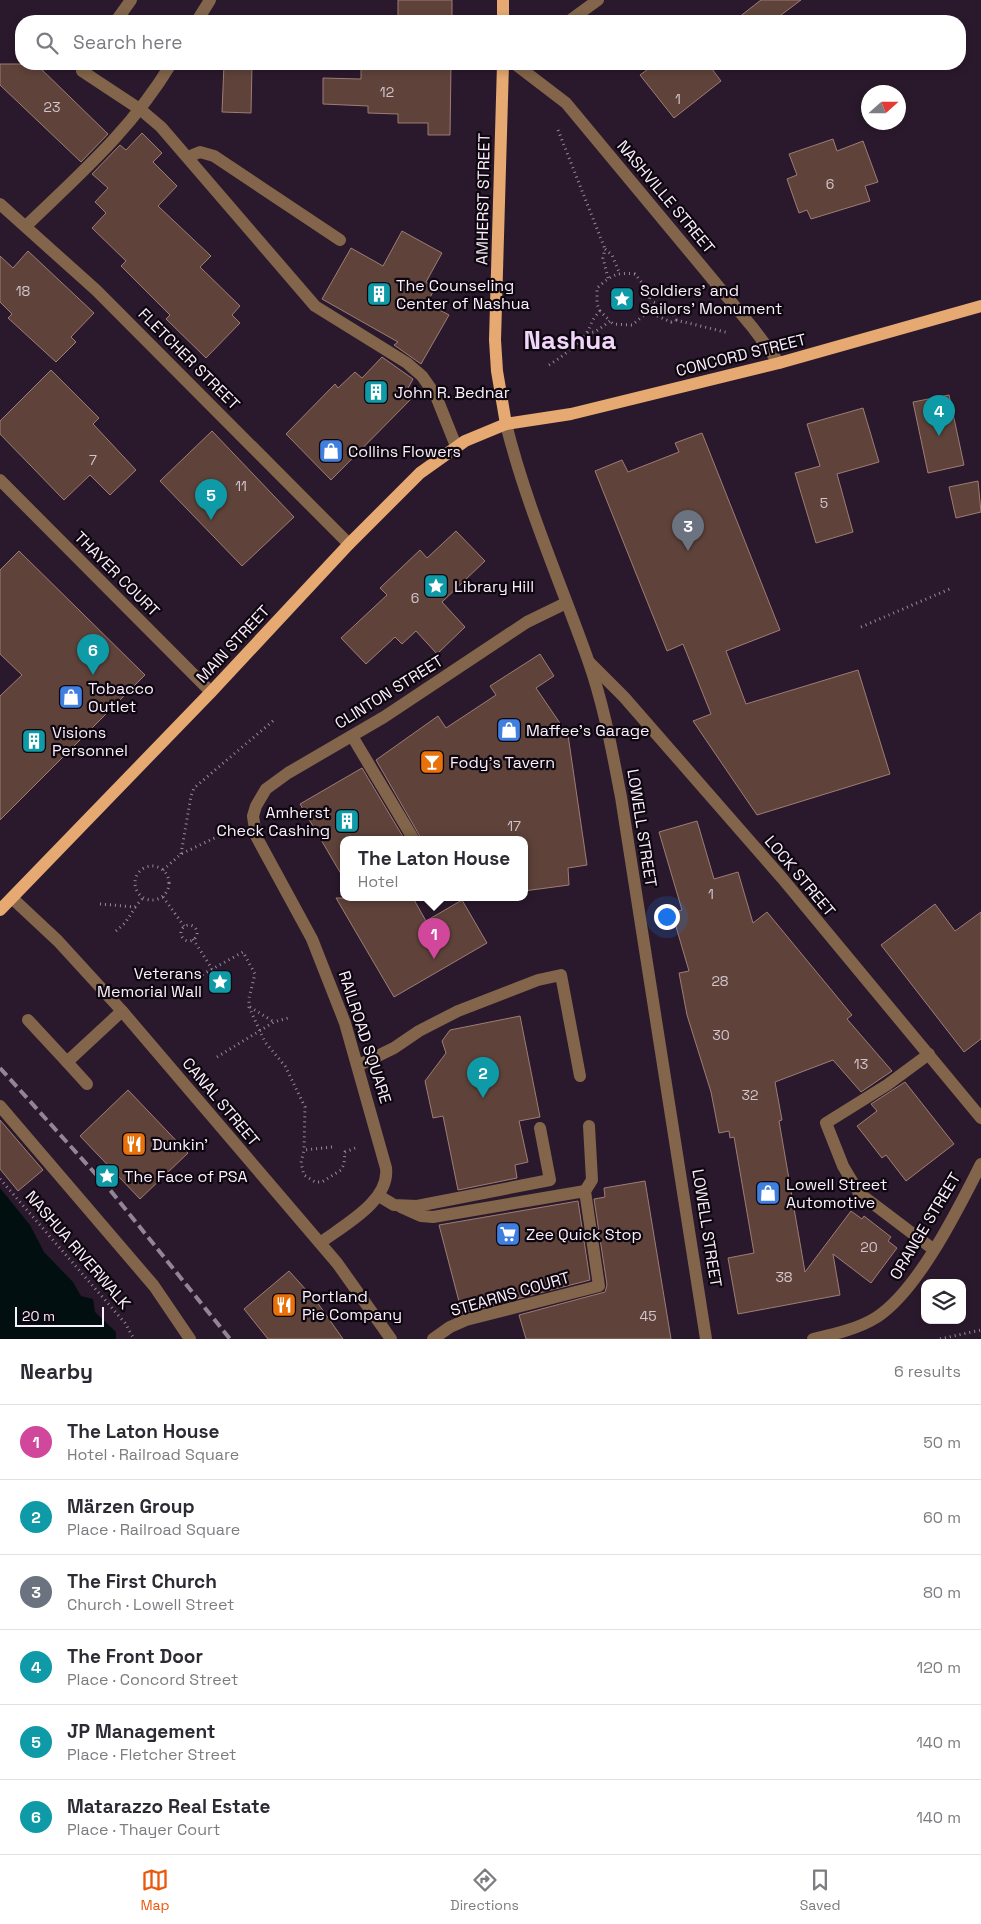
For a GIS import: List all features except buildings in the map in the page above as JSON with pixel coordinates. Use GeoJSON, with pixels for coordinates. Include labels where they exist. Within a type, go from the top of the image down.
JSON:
{"type":"FeatureCollection","features":[{"type":"Feature","properties":{"kind":"main road"},"geometry":{"type":"LineString","coordinates":[[503,0],[503,15]]}},
{"type":"Feature","properties":{"kind":"main road","name":"AMHERST STREET"},"geometry":{"type":"LineString","coordinates":[[502,70],[495,340],[497,371],[506,424]]}},
{"type":"Feature","properties":{"kind":"main road","name":"CONCORD STREET"},"geometry":{"type":"LineString","coordinates":[[506,424],[571,414],[779,363],[981,306]]}},
{"type":"Feature","properties":{"kind":"main road","name":"MAIN STREET"},"geometry":{"type":"LineString","coordinates":[[0,909],[211,692],[349,544],[420,472],[475,435],[506,424]]}},
{"type":"Feature","properties":{"kind":"street"},"geometry":{"type":"LineString","coordinates":[[120,15],[131,0]]}},
{"type":"Feature","properties":{"kind":"street"},"geometry":{"type":"LineString","coordinates":[[200,15],[208,0]]}},
{"type":"Feature","properties":{"kind":"street"},"geometry":{"type":"LineString","coordinates":[[577,15],[598,0]]}},
{"type":"Feature","properties":{"kind":"street"},"geometry":{"type":"LineString","coordinates":[[83,70],[141,110],[161,127],[315,306],[407,363],[422,376],[436,396],[456,446]]}},
{"type":"Feature","properties":{"kind":"street"},"geometry":{"type":"LineString","coordinates":[[26,226],[123,131],[141,110],[167,70]]}},
{"type":"Feature","properties":{"kind":"street","name":"NASHVILLE STREET"},"geometry":{"type":"LineString","coordinates":[[524,70],[566,103],[753,328],[779,363]]}},
{"type":"Feature","properties":{"kind":"street"},"geometry":{"type":"LineString","coordinates":[[188,157],[200,152],[214,156],[340,240]]}},
{"type":"Feature","properties":{"kind":"street","name":"FLETCHER STREET"},"geometry":{"type":"LineString","coordinates":[[0,204],[96,290],[176,368],[349,544]]}},
{"type":"Feature","properties":{"kind":"street","name":"LOWELL STREET"},"geometry":{"type":"LineString","coordinates":[[506,424],[520,479],[588,661],[604,713],[621,796],[706,1339]]}},
{"type":"Feature","properties":{"kind":"street","name":"THAYER COURT"},"geometry":{"type":"LineString","coordinates":[[0,480],[211,692]]}},
{"type":"Feature","properties":{"kind":"street","name":"CLINTON STREET"},"geometry":{"type":"LineString","coordinates":[[254,827],[253,816],[256,806],[266,789],[288,773],[405,704],[527,622],[566,603]]}},
{"type":"Feature","properties":{"kind":"street","name":"LOCK STREET"},"geometry":{"type":"LineString","coordinates":[[588,661],[624,697],[763,856],[981,1118]]}},
{"type":"Feature","properties":{"kind":"street"},"geometry":{"type":"LineString","coordinates":[[352,736],[412,836]]}},
{"type":"Feature","properties":{"kind":"street","name":"RAILROAD SQUARE"},"geometry":{"type":"LineString","coordinates":[[254,827],[261,846],[298,912],[324,966],[359,1065],[386,1168],[386,1182],[379,1196]]}},
{"type":"Feature","properties":{"kind":"street","name":"CANAL STREET"},"geometry":{"type":"LineString","coordinates":[[12,898],[64,947],[122,1011],[320,1243],[360,1292],[391,1339]]}},
{"type":"Feature","properties":{"kind":"street"},"geometry":{"type":"LineString","coordinates":[[359,1065],[394,1048],[458,1011],[538,980],[560,975],[580,1076]]}},
{"type":"Feature","properties":{"kind":"street"},"geometry":{"type":"LineString","coordinates":[[67,1062],[122,1011]]}},
{"type":"Feature","properties":{"kind":"street"},"geometry":{"type":"LineString","coordinates":[[28,1020],[87,1084]]}},
{"type":"Feature","properties":{"kind":"street"},"geometry":{"type":"LineString","coordinates":[[929,1054],[887,1085],[826,1123],[843,1166],[859,1192],[934,1249]]}},
{"type":"Feature","properties":{"kind":"street"},"geometry":{"type":"LineString","coordinates":[[0,1106],[154,1286],[190,1339]]}},
{"type":"Feature","properties":{"kind":"street"},"geometry":{"type":"LineString","coordinates":[[320,1243],[379,1196],[388,1203],[421,1216],[433,1217],[585,1191],[592,1180],[589,1126]]}},
{"type":"Feature","properties":{"kind":"street"},"geometry":{"type":"LineString","coordinates":[[400,1207],[424,1205],[550,1180],[540,1128]]}},
{"type":"Feature","properties":{"kind":"street","name":"ORANGE STREET"},"geometry":{"type":"LineString","coordinates":[[812,1339],[860,1326],[891,1307],[910,1284],[934,1249],[981,1164]]}},
{"type":"Feature","properties":{"kind":"street","name":"STEARNS COURT"},"geometry":{"type":"LineString","coordinates":[[433,1339],[450,1327],[466,1320],[599,1286],[585,1191]]}},
{"type":"Feature","properties":{"kind":"path"},"geometry":{"type":"LineString","coordinates":[[558,130],[605,249],[612,255],[619,272]]}},
{"type":"Feature","properties":{"kind":"path"},"geometry":{"type":"LineString","coordinates":[[605,249],[603,258],[608,278]]}},
{"type":"Feature","properties":{"kind":"path"},"geometry":{"type":"LineString","coordinates":[[619,272],[636,274],[650,293],[648,312],[632,325],[613,324],[600,311],[597,304],[597,288],[608,278],[619,272]]}},
{"type":"Feature","properties":{"kind":"path"},"geometry":{"type":"LineString","coordinates":[[650,301],[670,308],[676,320]]}},
{"type":"Feature","properties":{"kind":"path"},"geometry":{"type":"LineString","coordinates":[[549,365],[560,358],[587,333],[592,319],[600,311]]}},
{"type":"Feature","properties":{"kind":"path"},"geometry":{"type":"LineString","coordinates":[[648,312],[671,322],[676,320],[732,333]]}},
{"type":"Feature","properties":{"kind":"path"},"geometry":{"type":"LineString","coordinates":[[587,333],[595,332],[610,321]]}},
{"type":"Feature","properties":{"kind":"path"},"geometry":{"type":"LineString","coordinates":[[860,627],[952,588]]}},
{"type":"Feature","properties":{"kind":"path"},"geometry":{"type":"LineString","coordinates":[[181,854],[194,788],[274,720]]}},
{"type":"Feature","properties":{"kind":"path"},"geometry":{"type":"LineString","coordinates":[[163,870],[181,854],[225,833]]}},
{"type":"Feature","properties":{"kind":"path"},"geometry":{"type":"LineString","coordinates":[[147,867],[163,870],[170,885],[163,897],[154,901],[143,898],[136,889],[135,884],[138,873],[147,867]]}},
{"type":"Feature","properties":{"kind":"path"},"geometry":{"type":"LineString","coordinates":[[163,897],[184,926]]}},
{"type":"Feature","properties":{"kind":"path"},"geometry":{"type":"LineString","coordinates":[[116,931],[125,923],[143,898]]}},
{"type":"Feature","properties":{"kind":"path"},"geometry":{"type":"LineString","coordinates":[[100,904],[135,907]]}},
{"type":"Feature","properties":{"kind":"path"},"geometry":{"type":"LineString","coordinates":[[193,939],[186,940],[182,937],[181,930],[184,926],[189,924],[196,929],[193,939],[212,968]]}},
{"type":"Feature","properties":{"kind":"path"},"geometry":{"type":"LineString","coordinates":[[198,977],[242,952],[255,974],[249,1007],[265,1042],[285,1066],[305,1107],[304,1150],[301,1163],[304,1175],[315,1182],[322,1182],[341,1170],[344,1164],[345,1152],[358,1147]]}},
{"type":"Feature","properties":{"kind":"path"},"geometry":{"type":"LineString","coordinates":[[249,1007],[274,1022]]}},
{"type":"Feature","properties":{"kind":"path"},"geometry":{"type":"LineString","coordinates":[[217,1057],[274,1022],[288,1018]]}},
{"type":"Feature","properties":{"kind":"path"},"geometry":{"type":"LineString","coordinates":[[304,1150],[332,1147]]}},
{"type":"Feature","properties":{"kind":"path","name":"NASHUA RIVERWALK"},"geometry":{"type":"LineString","coordinates":[[0,1179],[125,1323],[134,1339]]}},
{"type":"Feature","properties":{"kind":"path"},"geometry":{"type":"LineString","coordinates":[[940,1339],[981,1330]]}},
{"type":"Feature","properties":{"kind":"shaded area"},"geometry":{"type":"Polygon","coordinates":[[[0,1188],[30,1225],[44,1252],[73,1282],[81,1296],[93,1299],[95,1312],[116,1332],[116,1339],[0,1339],[0,1188]]]}},
{"type":"Feature","properties":{"kind":"railway"},"geometry":{"type":"LineString","coordinates":[[0,1068],[110,1190],[230,1339]]}},
{"type":"Feature","properties":{"kind":"place","name":"The Counseling Center of Nashua"},"geometry":{"type":"Point","coordinates":[379,294]}},
{"type":"Feature","properties":{"kind":"place","name":"Soldiers' and Sailors' Monument"},"geometry":{"type":"Point","coordinates":[622,299]}},
{"type":"Feature","properties":{"kind":"place","name":"John R. Bednar"},"geometry":{"type":"Point","coordinates":[376,392]}},
{"type":"Feature","properties":{"kind":"place","name":"The Front Door"},"geometry":{"type":"Point","coordinates":[939,436]}},
{"type":"Feature","properties":{"kind":"place","name":"Collins Flowers"},"geometry":{"type":"Point","coordinates":[331,451]}},
{"type":"Feature","properties":{"kind":"place","name":"JP Management"},"geometry":{"type":"Point","coordinates":[211,520]}},
{"type":"Feature","properties":{"kind":"place","name":"The First Church"},"geometry":{"type":"Point","coordinates":[688,551]}},
{"type":"Feature","properties":{"kind":"place","name":"Library Hill"},"geometry":{"type":"Point","coordinates":[436,586]}},
{"type":"Feature","properties":{"kind":"place","name":"Matarazzo Real Estate"},"geometry":{"type":"Point","coordinates":[93,675]}},
{"type":"Feature","properties":{"kind":"place","name":"Tobacco Outlet"},"geometry":{"type":"Point","coordinates":[71,697]}},
{"type":"Feature","properties":{"kind":"place","name":"Maffee's Garage"},"geometry":{"type":"Point","coordinates":[509,730]}},
{"type":"Feature","properties":{"kind":"place","name":"Visions Personnel"},"geometry":{"type":"Point","coordinates":[34,741]}},
{"type":"Feature","properties":{"kind":"place","name":"Fody's Tavern"},"geometry":{"type":"Point","coordinates":[432,762]}},
{"type":"Feature","properties":{"kind":"place","name":"Amherst Check Cashing"},"geometry":{"type":"Point","coordinates":[347,821]}},
{"type":"Feature","properties":{"kind":"place","name":"The Laton House"},"geometry":{"type":"Point","coordinates":[434,959]}},
{"type":"Feature","properties":{"kind":"place","name":"Veterans Memorial Wall"},"geometry":{"type":"Point","coordinates":[220,982]}},
{"type":"Feature","properties":{"kind":"place","name":"Märzen Group"},"geometry":{"type":"Point","coordinates":[483,1098]}},
{"type":"Feature","properties":{"kind":"place","name":"Dunkin'"},"geometry":{"type":"Point","coordinates":[134,1144]}},
{"type":"Feature","properties":{"kind":"place","name":"The Face of PSA"},"geometry":{"type":"Point","coordinates":[107,1176]}},
{"type":"Feature","properties":{"kind":"place","name":"Lowell Street Automotive"},"geometry":{"type":"Point","coordinates":[768,1193]}},
{"type":"Feature","properties":{"kind":"place","name":"Zee Quick Stop"},"geometry":{"type":"Point","coordinates":[508,1234]}},
{"type":"Feature","properties":{"kind":"place","name":"Portland Pie Company"},"geometry":{"type":"Point","coordinates":[284,1305]}},
{"type":"Feature","properties":{"kind":"district","name":"Nashua"},"geometry":{"type":"Point","coordinates":[570,340]}}]}
